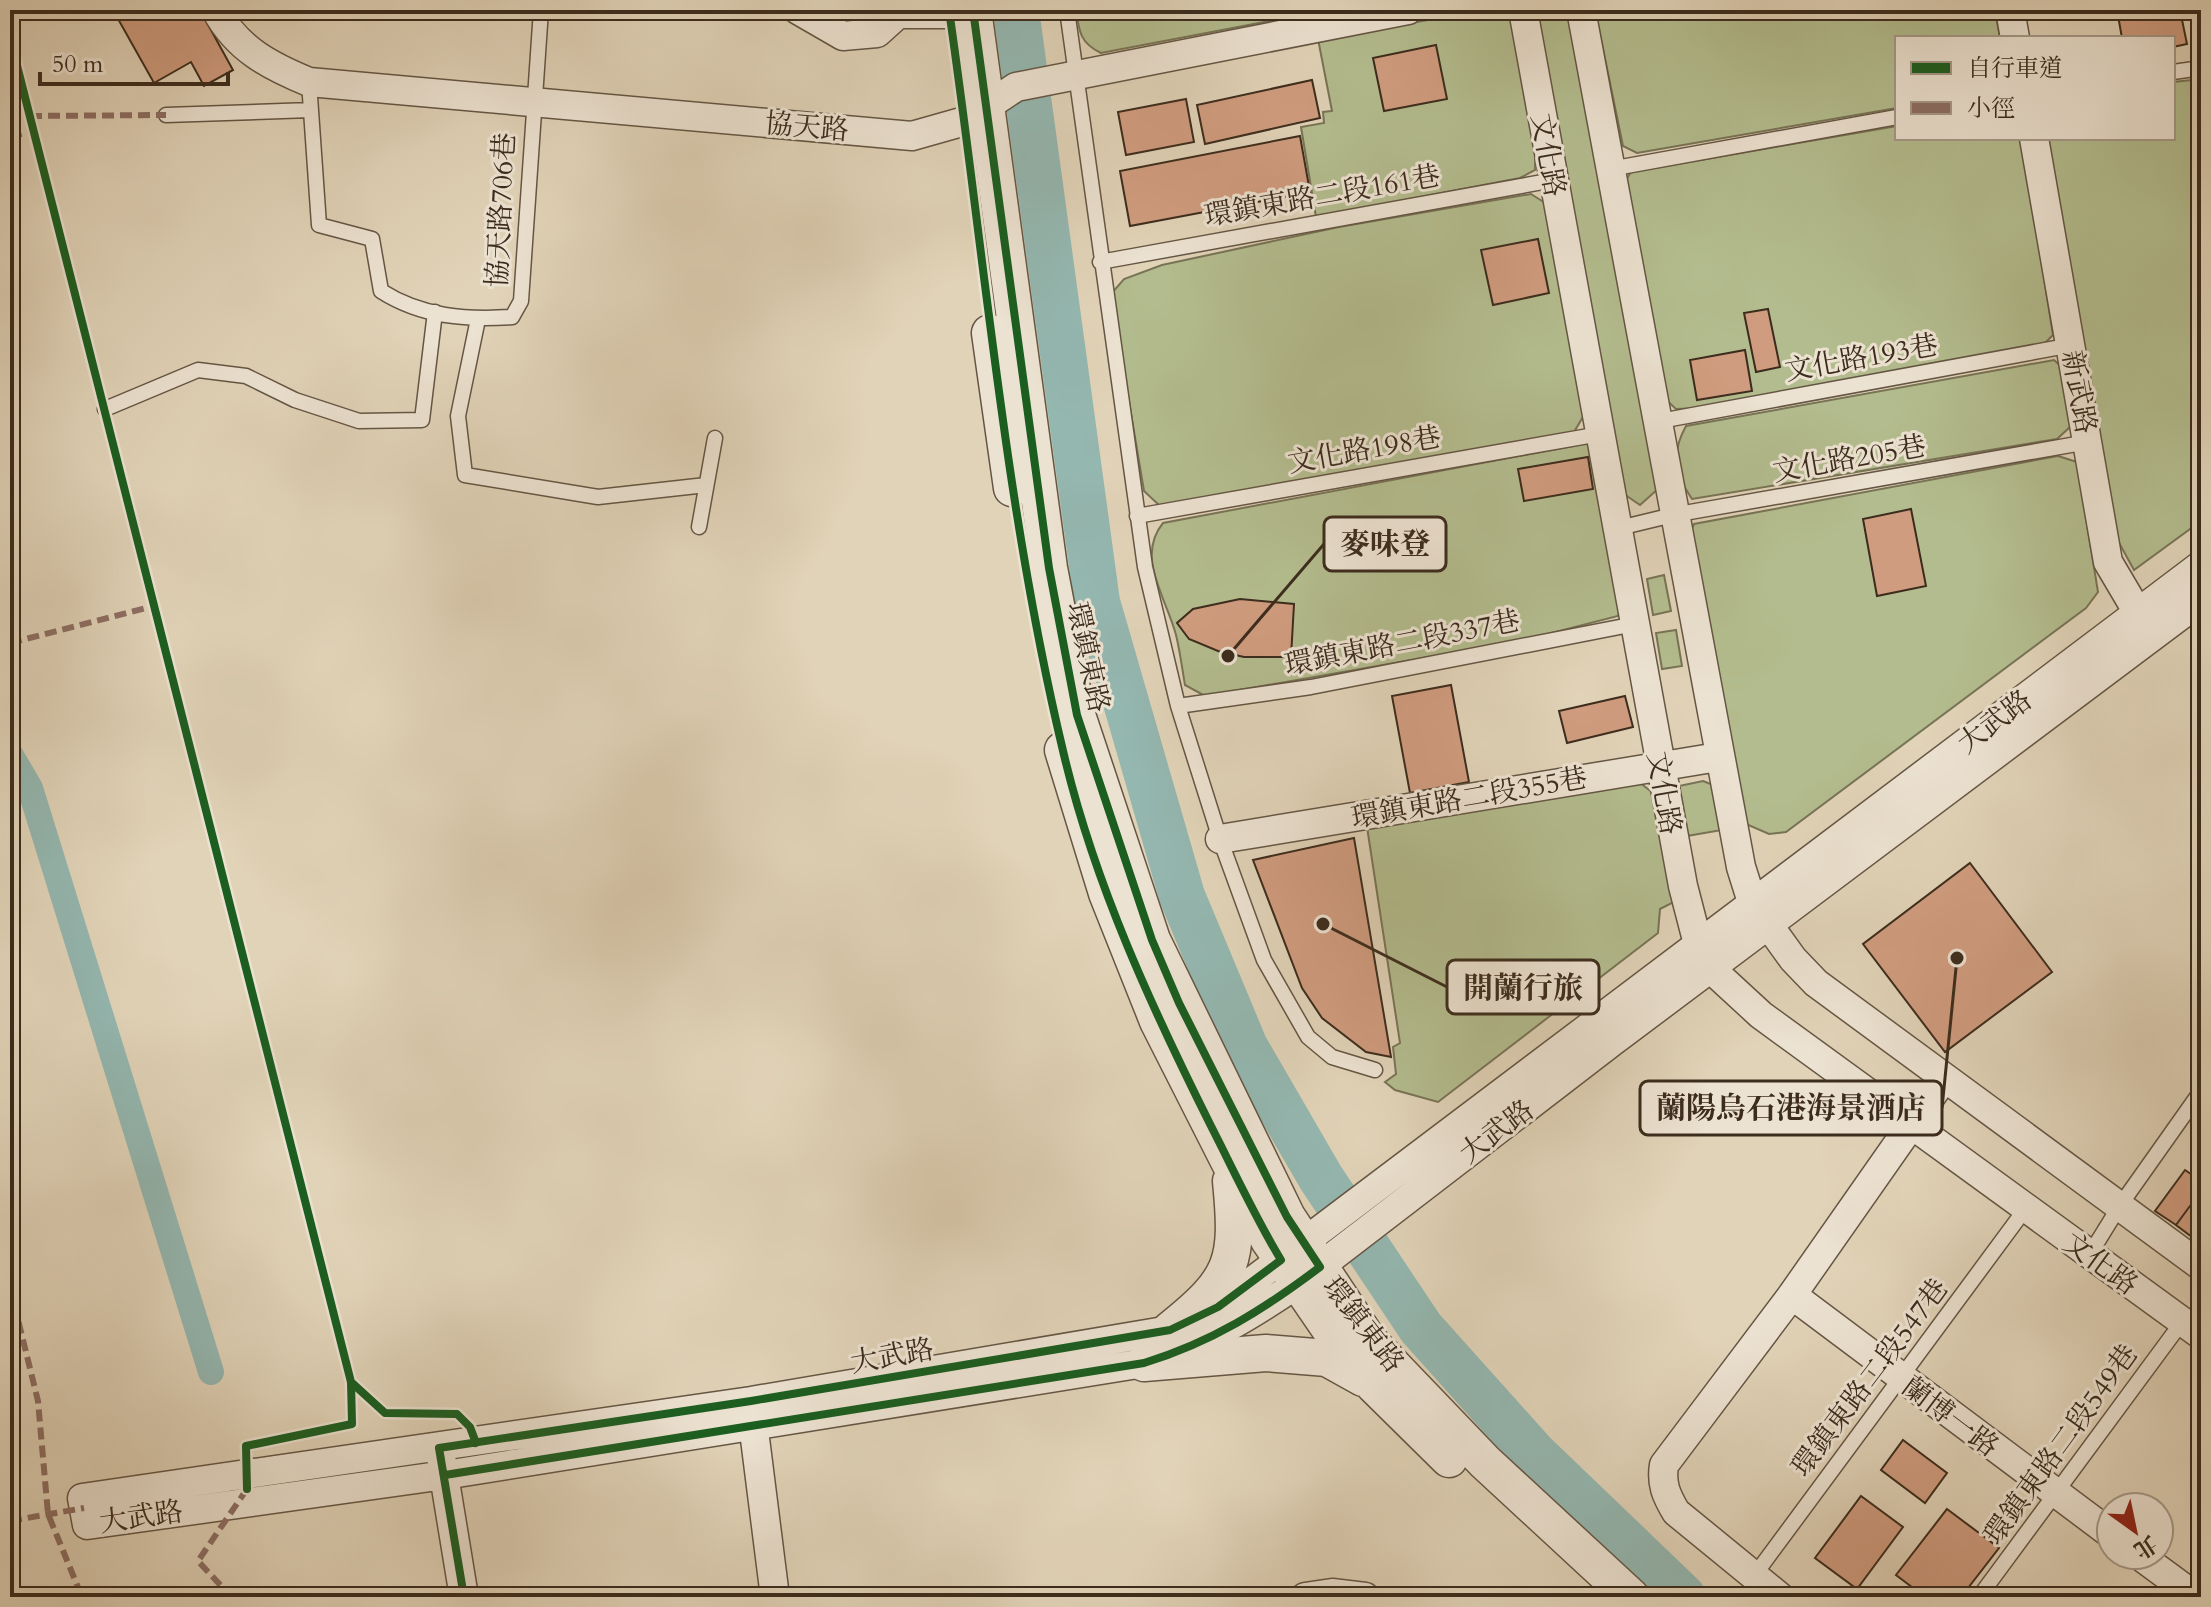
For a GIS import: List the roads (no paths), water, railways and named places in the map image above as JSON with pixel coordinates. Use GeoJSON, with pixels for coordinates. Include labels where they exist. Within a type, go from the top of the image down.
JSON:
{"type":"FeatureCollection","features":[{"type":"Feature","properties":{"kind":"street","name":"協天路"},"geometry":{"type":"LineString","coordinates":[[216,10],[243,47],[272,67],[309,82],[912,136],[1068,76],[1408,10]]}},
{"type":"Feature","properties":{"kind":"street"},"geometry":{"type":"LineString","coordinates":[[798,10],[843,36],[877,33],[898,12],[957,11]]}},
{"type":"Feature","properties":{"kind":"street","name":"文化路"},"geometry":{"type":"LineString","coordinates":[[1523,10],[1683,886],[1704,956],[1761,1015],[2192,1329]]}},
{"type":"Feature","properties":{"kind":"street"},"geometry":{"type":"LineString","coordinates":[[1581,10],[1660,421],[1673,515],[1718,757],[1760,913],[1816,983],[2201,1266]]}},
{"type":"Feature","properties":{"kind":"street"},"geometry":{"type":"LineString","coordinates":[[2010,10],[2015,36]]}},
{"type":"Feature","properties":{"kind":"street","name":"環鎮東路"},"geometry":{"type":"LineString","coordinates":[[957,11],[989,105],[1002,248],[1049,568],[1077,715],[1152,940],[1186,1016],[1374,1385],[1596,1597]]}},
{"type":"Feature","properties":{"kind":"street","name":"環鎮東路"},"geometry":{"type":"LineString","coordinates":[[989,105],[1006,450],[1025,569],[1065,758],[1107,893],[1152,1007],[1229,1160],[1310,1256],[1368,1340],[1485,1462],[1631,1597]]}},
{"type":"Feature","properties":{"kind":"street","name":"新武路"},"geometry":{"type":"LineString","coordinates":[[2034,140],[2108,562],[2145,624]]}},
{"type":"Feature","properties":{"kind":"street","name":"大武路"},"geometry":{"type":"LineString","coordinates":[[751,1412],[1144,1363],[1192,1348],[1248,1318],[1310,1256],[1381,1201],[2145,624],[2201,565]]}},
{"type":"Feature","properties":{"kind":"street","name":"大武路"},"geometry":{"type":"LineString","coordinates":[[2145,624],[2201,600]]}},
{"type":"Feature","properties":{"kind":"street","name":"環鎮東路二段355巷"},"geometry":{"type":"LineString","coordinates":[[1220,839],[1718,757]]}},
{"type":"Feature","properties":{"kind":"street"},"geometry":{"type":"LineString","coordinates":[[1780,1597],[1676,1512],[1666,1495],[1664,1465],[1792,1295],[1909,1122],[1944,1078]]}},
{"type":"Feature","properties":{"kind":"street"},"geometry":{"type":"LineString","coordinates":[[1170,1330],[1199,1306],[1226,1276],[1236,1230],[1229,1160]]}},
{"type":"Feature","properties":{"kind":"street","name":"大武路"},"geometry":{"type":"LineString","coordinates":[[442,1462],[82,1498],[87,1525],[442,1462],[751,1412],[1170,1330],[1310,1256]]}},
{"type":"Feature","properties":{"kind":"street","name":"蘭博一路"},"geometry":{"type":"LineString","coordinates":[[1792,1295],[2095,1522]]}},
{"type":"Feature","properties":{"kind":"street"},"geometry":{"type":"LineString","coordinates":[[1144,1363],[1266,1353],[1327,1358],[1374,1385]]}},
{"type":"Feature","properties":{"kind":"street"},"geometry":{"type":"LineString","coordinates":[[751,1412],[775,1597]]}},
{"type":"Feature","properties":{"kind":"street"},"geometry":{"type":"LineString","coordinates":[[442,1462],[464,1597]]}},
{"type":"Feature","properties":{"kind":"street"},"geometry":{"type":"LineString","coordinates":[[2161,1571],[2196,1597]]}},
{"type":"Feature","properties":{"kind":"street"},"geometry":{"type":"LineString","coordinates":[[1305,1597],[1332,1593],[1365,1597]]}},
{"type":"Feature","properties":{"kind":"lane","name":"協天路706巷"},"geometry":{"type":"LineString","coordinates":[[478,319],[512,317],[521,301],[532,104],[541,10]]}},
{"type":"Feature","properties":{"kind":"lane"},"geometry":{"type":"LineString","coordinates":[[1067,10],[1068,76],[1100,262],[1137,516],[1178,706],[1220,839],[1264,960],[1308,1037],[1332,1057],[1375,1070]]}},
{"type":"Feature","properties":{"kind":"lane"},"geometry":{"type":"LineString","coordinates":[[2175,72],[2201,68]]}},
{"type":"Feature","properties":{"kind":"lane"},"geometry":{"type":"LineString","coordinates":[[309,82],[319,225],[372,239],[381,291],[398,302],[466,320],[478,319],[458,416],[465,475],[598,497],[706,485]]}},
{"type":"Feature","properties":{"kind":"lane"},"geometry":{"type":"LineString","coordinates":[[166,115],[311,110]]}},
{"type":"Feature","properties":{"kind":"lane"},"geometry":{"type":"LineString","coordinates":[[1610,169],[1895,117]]}},
{"type":"Feature","properties":{"kind":"lane","name":"環鎮東路二段161巷"},"geometry":{"type":"LineString","coordinates":[[1100,262],[1554,180]]}},
{"type":"Feature","properties":{"kind":"lane"},"geometry":{"type":"LineString","coordinates":[[105,409],[198,370],[246,376],[295,400],[359,421],[422,420],[435,312]]}},
{"type":"Feature","properties":{"kind":"lane","name":"文化路193巷"},"geometry":{"type":"LineString","coordinates":[[1660,421],[2072,345]]}},
{"type":"Feature","properties":{"kind":"lane","name":"文化路198巷"},"geometry":{"type":"LineString","coordinates":[[1137,516],[1600,434]]}},
{"type":"Feature","properties":{"kind":"lane"},"geometry":{"type":"LineString","coordinates":[[699,527],[715,438]]}},
{"type":"Feature","properties":{"kind":"lane","name":"文化路205巷"},"geometry":{"type":"LineString","coordinates":[[1619,528],[1673,515],[2088,442]]}},
{"type":"Feature","properties":{"kind":"lane","name":"環鎮東路二段337巷"},"geometry":{"type":"LineString","coordinates":[[1178,706],[1311,687],[1635,624]]}},
{"type":"Feature","properties":{"kind":"lane"},"geometry":{"type":"LineString","coordinates":[[2090,1254],[2119,1207],[2201,1091]]}},
{"type":"Feature","properties":{"kind":"lane","name":"環鎮東路二段547巷"},"geometry":{"type":"LineString","coordinates":[[1754,1576],[2026,1208]]}},
{"type":"Feature","properties":{"kind":"lane","name":"環鎮東路二段549巷"},"geometry":{"type":"LineString","coordinates":[[1979,1597],[2055,1493],[2192,1329]]}},
{"type":"Feature","properties":{"kind":"waterway"},"geometry":{"type":"LineString","coordinates":[[1016,10],[1097,602],[1182,896],[1245,1047],[1321,1178],[1421,1328],[1534,1454],[1683,1597]]}},
{"type":"Feature","properties":{"kind":"waterway"},"geometry":{"type":"LineString","coordinates":[[10,754],[30,788],[211,1372]]}},
{"type":"Feature","properties":{"kind":"place","name":"麥味登"},"geometry":{"type":"Point","coordinates":[1228,656]}},
{"type":"Feature","properties":{"kind":"place","name":"開蘭行旅"},"geometry":{"type":"Point","coordinates":[1323,924]}},
{"type":"Feature","properties":{"kind":"place","name":"蘭陽烏石港海景酒店"},"geometry":{"type":"Point","coordinates":[1957,958]}}]}
